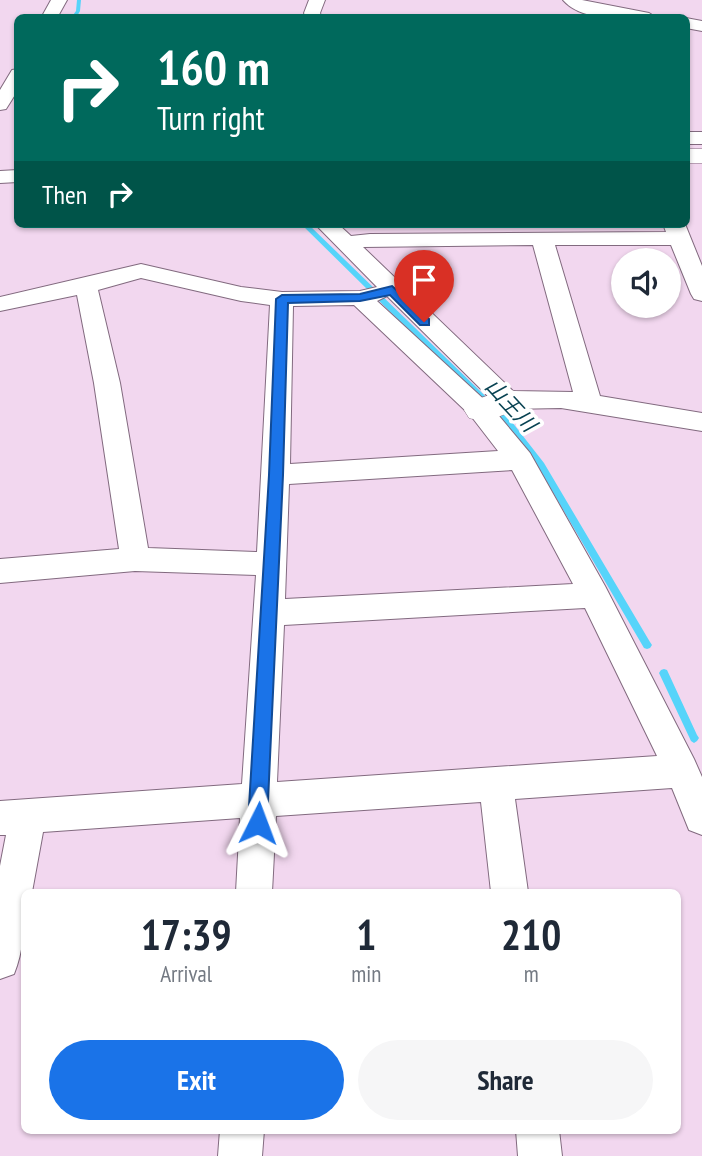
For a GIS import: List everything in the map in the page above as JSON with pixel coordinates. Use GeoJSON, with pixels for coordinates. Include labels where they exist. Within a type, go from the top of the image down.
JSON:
{"type":"FeatureCollection","features":[{"type":"Feature","properties":{"kind":"street"},"geometry":{"type":"LineString","coordinates":[[571,0],[582,7],[625,14]]}},
{"type":"Feature","properties":{"kind":"street"},"geometry":{"type":"LineString","coordinates":[[0,105],[14,81]]}},
{"type":"Feature","properties":{"kind":"street"},"geometry":{"type":"LineString","coordinates":[[330,228],[346,243],[377,294],[493,405],[594,595],[682,771],[702,818]]}},
{"type":"Feature","properties":{"kind":"street"},"geometry":{"type":"LineString","coordinates":[[346,243],[479,232],[542,239],[677,231],[702,294]]}},
{"type":"Feature","properties":{"kind":"street"},"geometry":{"type":"LineString","coordinates":[[542,239],[589,403]]}},
{"type":"Feature","properties":{"kind":"street"},"geometry":{"type":"LineString","coordinates":[[0,304],[141,271],[241,294],[282,299],[377,294]]}},
{"type":"Feature","properties":{"kind":"street"},"geometry":{"type":"LineString","coordinates":[[86,286],[107,383],[135,559]]}},
{"type":"Feature","properties":{"kind":"street"},"geometry":{"type":"LineString","coordinates":[[254,889],[276,475],[282,299]]}},
{"type":"Feature","properties":{"kind":"street"},"geometry":{"type":"LineString","coordinates":[[493,405],[561,399],[702,422]]}},
{"type":"Feature","properties":{"kind":"street"},"geometry":{"type":"LineString","coordinates":[[276,475],[520,460]]}},
{"type":"Feature","properties":{"kind":"street"},"geometry":{"type":"LineString","coordinates":[[0,571],[135,559],[270,564]]}},
{"type":"Feature","properties":{"kind":"street"},"geometry":{"type":"LineString","coordinates":[[269,613],[594,595]]}},
{"type":"Feature","properties":{"kind":"street"},"geometry":{"type":"LineString","coordinates":[[0,960],[14,817],[682,771]]}},
{"type":"Feature","properties":{"kind":"street"},"geometry":{"type":"LineString","coordinates":[[496,783],[509,889]]}},
{"type":"Feature","properties":{"kind":"street"},"geometry":{"type":"LineString","coordinates":[[240,1156],[242,1134]]}},
{"type":"Feature","properties":{"kind":"street"},"geometry":{"type":"LineString","coordinates":[[537,1134],[540,1156]]}},
{"type":"Feature","properties":{"kind":"waterway","name":"山王川"},"geometry":{"type":"LineString","coordinates":[[76,14],[79,0]]}},
{"type":"Feature","properties":{"kind":"waterway","name":"山王川"},"geometry":{"type":"LineString","coordinates":[[308,228],[509,424],[541,465],[647,645]]}},
{"type":"Feature","properties":{"kind":"waterway","name":"山王川"},"geometry":{"type":"LineString","coordinates":[[664,673],[694,738]]}},
{"type":"Feature","properties":{"kind":"route"},"geometry":{"type":"LineString","coordinates":[[258,823],[282,299],[360,298],[392,290],[424,322]]}}]}
